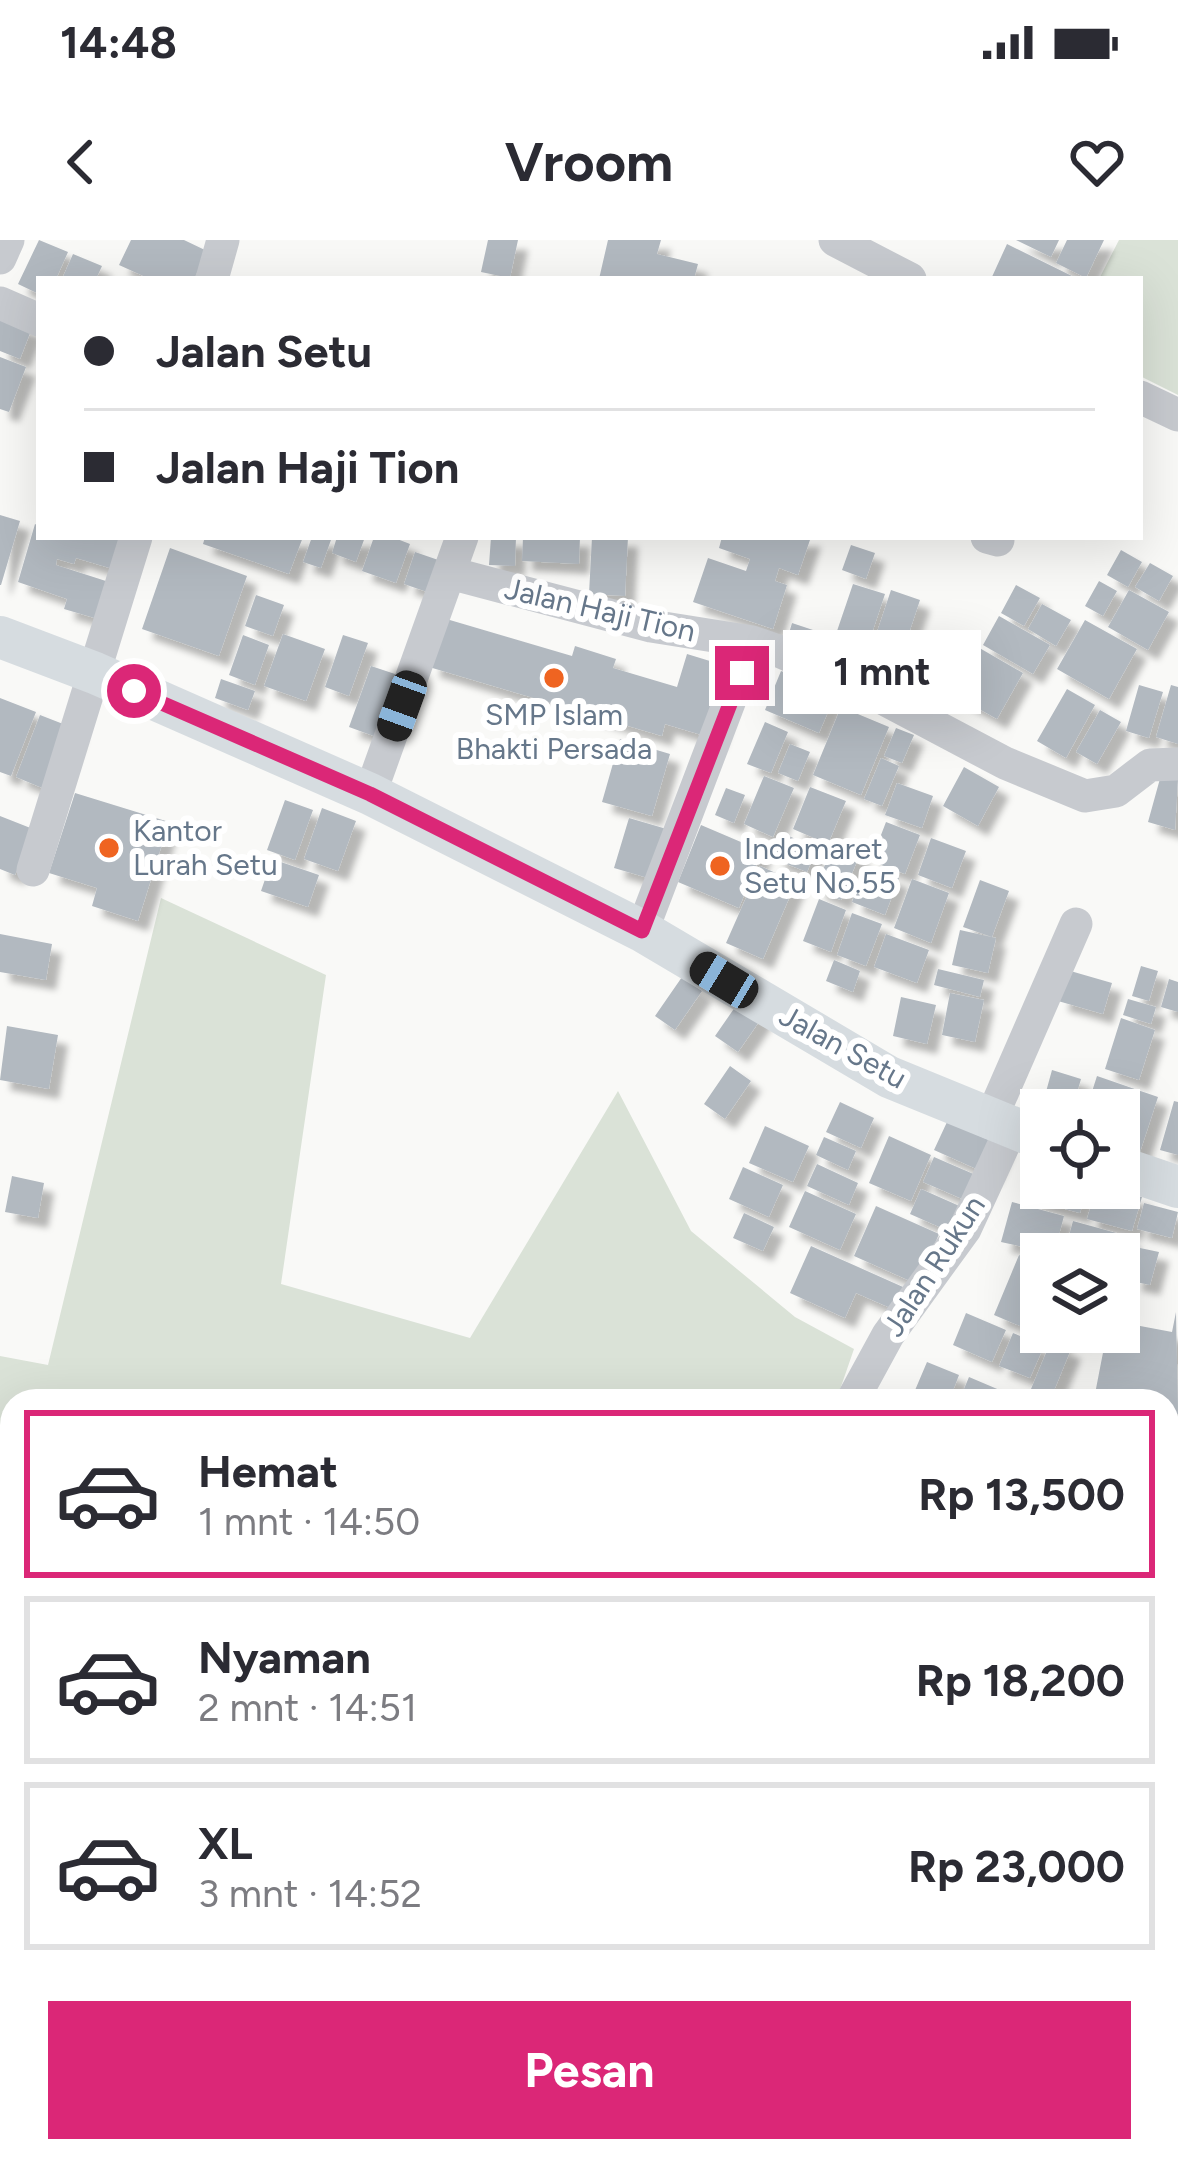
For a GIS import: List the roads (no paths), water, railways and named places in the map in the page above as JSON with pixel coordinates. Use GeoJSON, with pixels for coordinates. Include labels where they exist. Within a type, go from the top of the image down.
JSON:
{"type":"FeatureCollection","features":[{"type":"Feature","properties":{"kind":"main road","name":"Jalan Setu"},"geometry":{"type":"LineString","coordinates":[[0,637],[370,794],[642,931],[890,1077],[1014,1130]]}},
{"type":"Feature","properties":{"kind":"main road"},"geometry":{"type":"LineString","coordinates":[[1140,1173],[1178,1187]]}},
{"type":"Feature","properties":{"kind":"street"},"geometry":{"type":"LineString","coordinates":[[0,258],[8,240]]}},
{"type":"Feature","properties":{"kind":"street"},"geometry":{"type":"LineString","coordinates":[[213,276],[223,240]]}},
{"type":"Feature","properties":{"kind":"street"},"geometry":{"type":"LineString","coordinates":[[835,240],[904,276]]}},
{"type":"Feature","properties":{"kind":"street"},"geometry":{"type":"LineString","coordinates":[[0,304],[36,319]]}},
{"type":"Feature","properties":{"kind":"street"},"geometry":{"type":"LineString","coordinates":[[1143,398],[1178,416]]}},
{"type":"Feature","properties":{"kind":"street"},"geometry":{"type":"LineString","coordinates":[[33,870],[135,540]]}},
{"type":"Feature","properties":{"kind":"street"},"geometry":{"type":"LineString","coordinates":[[370,794],[461,540]]}},
{"type":"Feature","properties":{"kind":"street","name":"Jalan Haji Tion"},"geometry":{"type":"LineString","coordinates":[[450,573],[651,626],[752,642],[826,670],[1005,763],[1085,796],[1116,791],[1150,765],[1178,764]]}},
{"type":"Feature","properties":{"kind":"street"},"geometry":{"type":"LineString","coordinates":[[642,931],[752,642]]}},
{"type":"Feature","properties":{"kind":"street","name":"Jalan Rukun"},"geometry":{"type":"LineString","coordinates":[[859,1389],[888,1335],[965,1228],[1014,1130],[1076,924]]}},
{"type":"Feature","properties":{"kind":"place","name":"SMP Islam Bhakti Persada"},"geometry":{"type":"Point","coordinates":[554,678]}},
{"type":"Feature","properties":{"kind":"place","name":"Kantor Lurah Setu"},"geometry":{"type":"Point","coordinates":[109,848]}},
{"type":"Feature","properties":{"kind":"place","name":"Indomaret Setu No.55"},"geometry":{"type":"Point","coordinates":[720,866]}}]}
